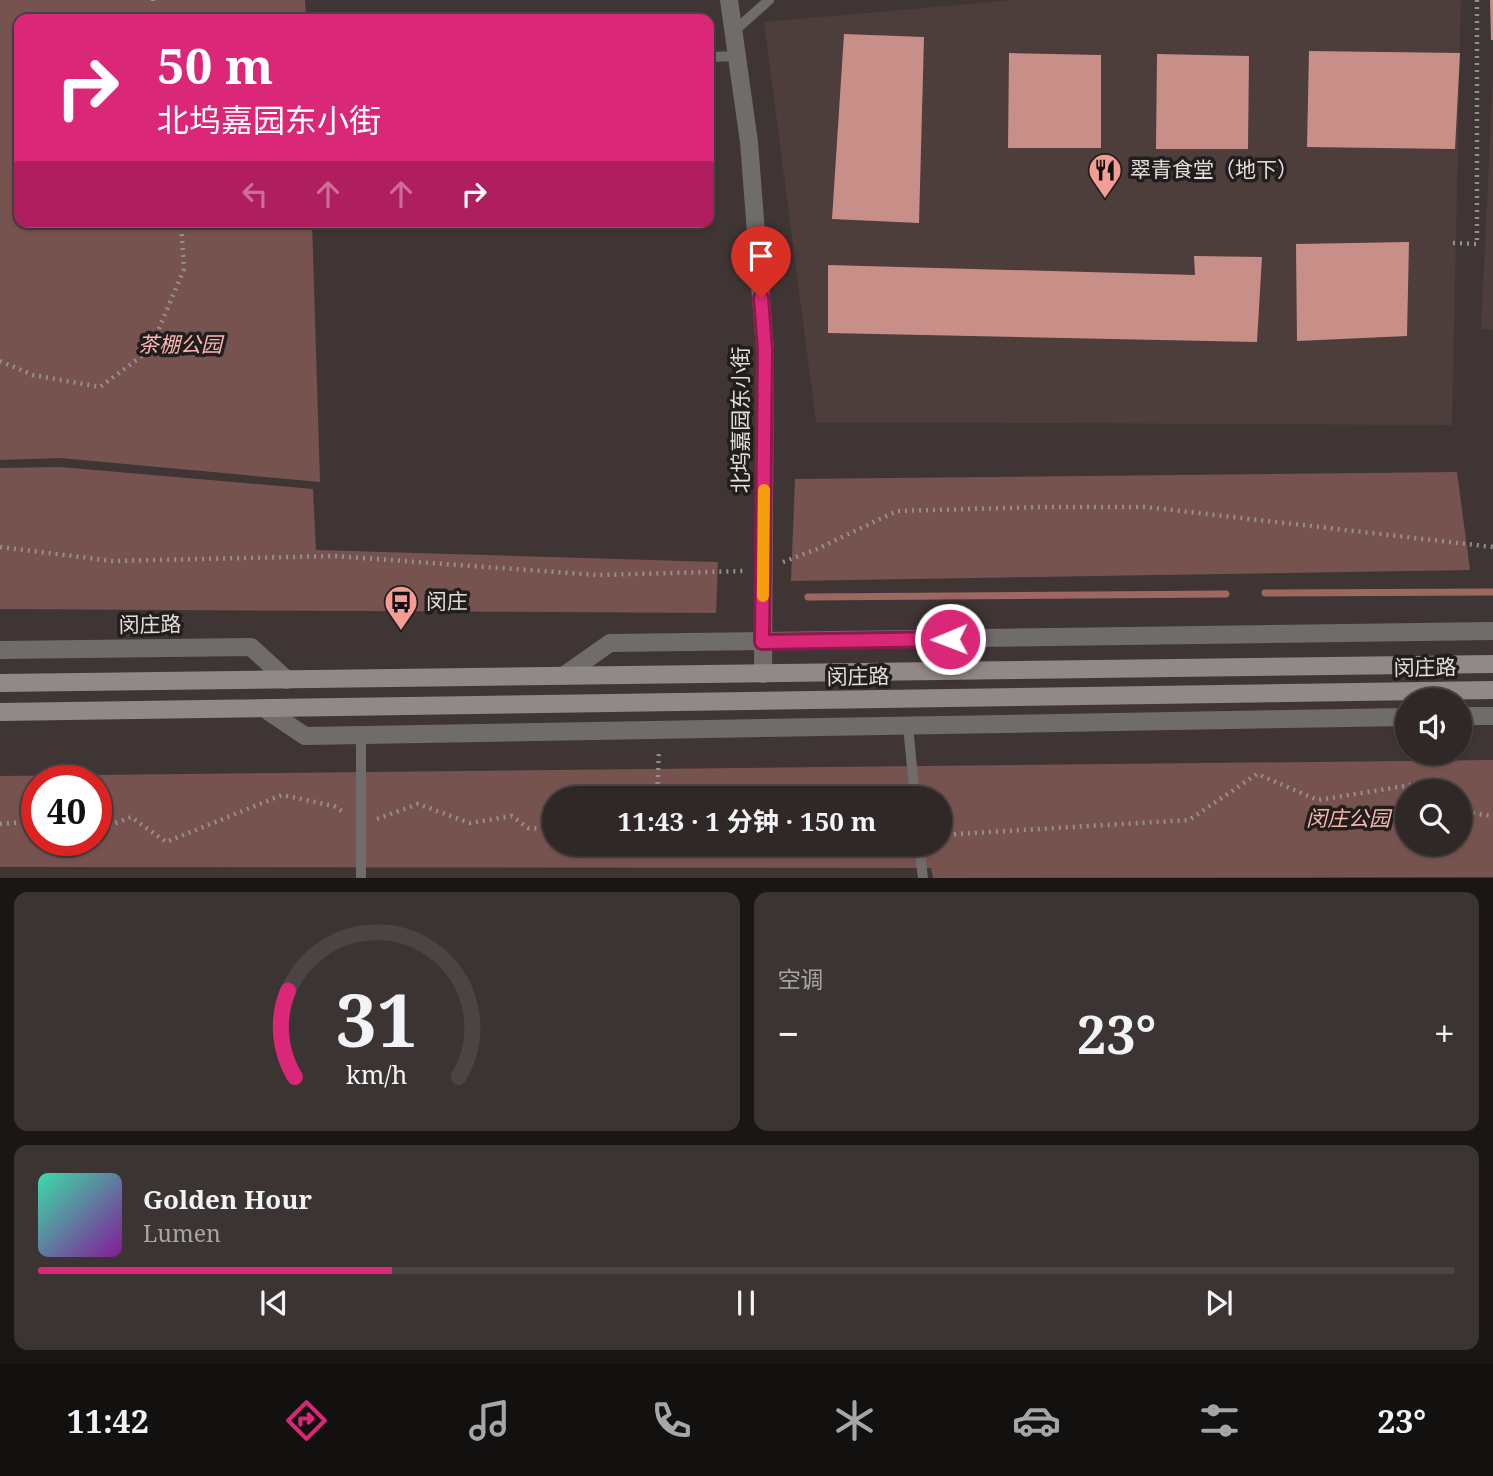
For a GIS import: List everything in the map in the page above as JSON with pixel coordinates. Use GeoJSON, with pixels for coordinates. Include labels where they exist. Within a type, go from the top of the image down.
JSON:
{"type":"FeatureCollection","features":[{"type":"Feature","properties":{"kind":"main road","name":"闵庄路"},"geometry":{"type":"LineString","coordinates":[[0,684],[1493,664]]}},
{"type":"Feature","properties":{"kind":"main road","name":"闵庄路"},"geometry":{"type":"LineString","coordinates":[[0,712],[1493,690]]}},
{"type":"Feature","properties":{"kind":"street","name":"北坞嘉园东小街"},"geometry":{"type":"LineString","coordinates":[[729,0],[749,142],[765,350],[763,674]]}},
{"type":"Feature","properties":{"kind":"street","name":"闵庄路"},"geometry":{"type":"LineString","coordinates":[[563,676],[610,643],[1493,631]]}},
{"type":"Feature","properties":{"kind":"street","name":"闵庄路"},"geometry":{"type":"LineString","coordinates":[[0,650],[251,647],[287,680]]}},
{"type":"Feature","properties":{"kind":"street"},"geometry":{"type":"LineString","coordinates":[[265,709],[305,736],[1395,717]]}},
{"type":"Feature","properties":{"kind":"street"},"geometry":{"type":"LineString","coordinates":[[1472,716],[1493,716]]}},
{"type":"Feature","properties":{"kind":"lane"},"geometry":{"type":"LineString","coordinates":[[733,32],[769,0]]}},
{"type":"Feature","properties":{"kind":"lane"},"geometry":{"type":"LineString","coordinates":[[714,57],[737,56]]}},
{"type":"Feature","properties":{"kind":"lane"},"geometry":{"type":"LineString","coordinates":[[908,726],[914,786]]}},
{"type":"Feature","properties":{"kind":"lane"},"geometry":{"type":"LineString","coordinates":[[361,735],[361,877]]}},
{"type":"Feature","properties":{"kind":"lane"},"geometry":{"type":"LineString","coordinates":[[920,856],[923,877]]}},
{"type":"Feature","properties":{"kind":"path"},"geometry":{"type":"LineString","coordinates":[[1453,243],[1477,244],[1477,0]]}},
{"type":"Feature","properties":{"kind":"path"},"geometry":{"type":"LineString","coordinates":[[0,361],[33,375],[100,387],[149,350],[184,269],[181,228]]}},
{"type":"Feature","properties":{"kind":"path"},"geometry":{"type":"LineString","coordinates":[[0,547],[113,561],[334,556],[597,575],[763,570],[817,549],[897,512],[1043,506],[1146,507],[1493,547]]}},
{"type":"Feature","properties":{"kind":"path"},"geometry":{"type":"LineString","coordinates":[[657,786],[657,750],[671,749]]}},
{"type":"Feature","properties":{"kind":"path"},"geometry":{"type":"LineString","coordinates":[[952,834],[1189,820],[1257,774],[1318,800],[1395,788]]}},
{"type":"Feature","properties":{"kind":"path"},"geometry":{"type":"LineString","coordinates":[[112,825],[131,817],[166,842],[282,795],[334,806],[361,825],[418,804],[470,823],[512,816],[528,828],[542,829]]}},
{"type":"Feature","properties":{"kind":"path"},"geometry":{"type":"LineString","coordinates":[[1472,813],[1493,816]]}},
{"type":"Feature","properties":{"kind":"path"},"geometry":{"type":"LineString","coordinates":[[0,824],[21,822]]}},
{"type":"Feature","properties":{"kind":"shaded area"},"geometry":{"type":"Polygon","coordinates":[[[1014,0],[1461,0],[1452,425],[816,422],[764,22],[1014,0]]]}},
{"type":"Feature","properties":{"kind":"shaded area"},"geometry":{"type":"Polygon","coordinates":[[[1493,74],[1493,330],[1481,329],[1493,74]]]}},
{"type":"Feature","properties":{"kind":"green space","name":"茶棚公园"},"geometry":{"type":"Polygon","coordinates":[[[0,0],[305,0],[306,14],[14,14],[14,228],[312,228],[320,482],[60,458],[0,460],[0,0]]]}},
{"type":"Feature","properties":{"kind":"green space"},"geometry":{"type":"Polygon","coordinates":[[[60,467],[313,489],[316,550],[718,562],[716,613],[0,609],[0,468],[60,467]]]}},
{"type":"Feature","properties":{"kind":"green space"},"geometry":{"type":"Polygon","coordinates":[[[1457,472],[1470,570],[791,581],[795,479],[1457,472]]]}},
{"type":"Feature","properties":{"kind":"green space","name":"闵庄公园"},"geometry":{"type":"Polygon","coordinates":[[[1472,760],[1493,760],[1493,877],[933,878],[931,868],[0,867],[0,776],[21,776],[21,856],[112,856],[112,775],[1395,761],[1395,765],[1472,765],[1472,760]]]}},
{"type":"Feature","properties":{"kind":"building"},"geometry":{"type":"Polygon","coordinates":[[[1490,0],[1493,0],[1493,40],[1491,40],[1490,0]]]}},
{"type":"Feature","properties":{"kind":"building"},"geometry":{"type":"Polygon","coordinates":[[[844,34],[924,37],[919,223],[832,219],[844,34]]]}},
{"type":"Feature","properties":{"kind":"building"},"geometry":{"type":"Polygon","coordinates":[[[1309,51],[1460,53],[1455,149],[1307,147],[1309,51]]]}},
{"type":"Feature","properties":{"kind":"building"},"geometry":{"type":"Polygon","coordinates":[[[1009,53],[1101,55],[1101,148],[1008,148],[1009,53]]]}},
{"type":"Feature","properties":{"kind":"building"},"geometry":{"type":"Polygon","coordinates":[[[1157,54],[1249,56],[1248,149],[1156,149],[1157,54]]]}},
{"type":"Feature","properties":{"kind":"building"},"geometry":{"type":"Polygon","coordinates":[[[1409,242],[1407,336],[1297,341],[1296,244],[1409,242]]]}},
{"type":"Feature","properties":{"kind":"building"},"geometry":{"type":"Polygon","coordinates":[[[1194,256],[1262,257],[1257,342],[828,333],[828,265],[1195,275],[1194,256]]]}},
{"type":"Feature","properties":{"kind":"waterway"},"geometry":{"type":"LineString","coordinates":[[1265,593],[1493,592]]}},
{"type":"Feature","properties":{"kind":"waterway"},"geometry":{"type":"LineString","coordinates":[[808,597],[1226,594]]}},
{"type":"Feature","properties":{"kind":"slow traffic"},"geometry":{"type":"LineString","coordinates":[[763,596],[764,490]]}},
{"type":"Feature","properties":{"kind":"place","name":"翠青食堂（地下）"},"geometry":{"type":"Point","coordinates":[1105,200]}},
{"type":"Feature","properties":{"kind":"place","name":"闵庄"},"geometry":{"type":"Point","coordinates":[401,632]}},
{"type":"Feature","properties":{"kind":"route"},"geometry":{"type":"LineString","coordinates":[[761,298],[765,350],[762,642],[950,639]]}}]}
